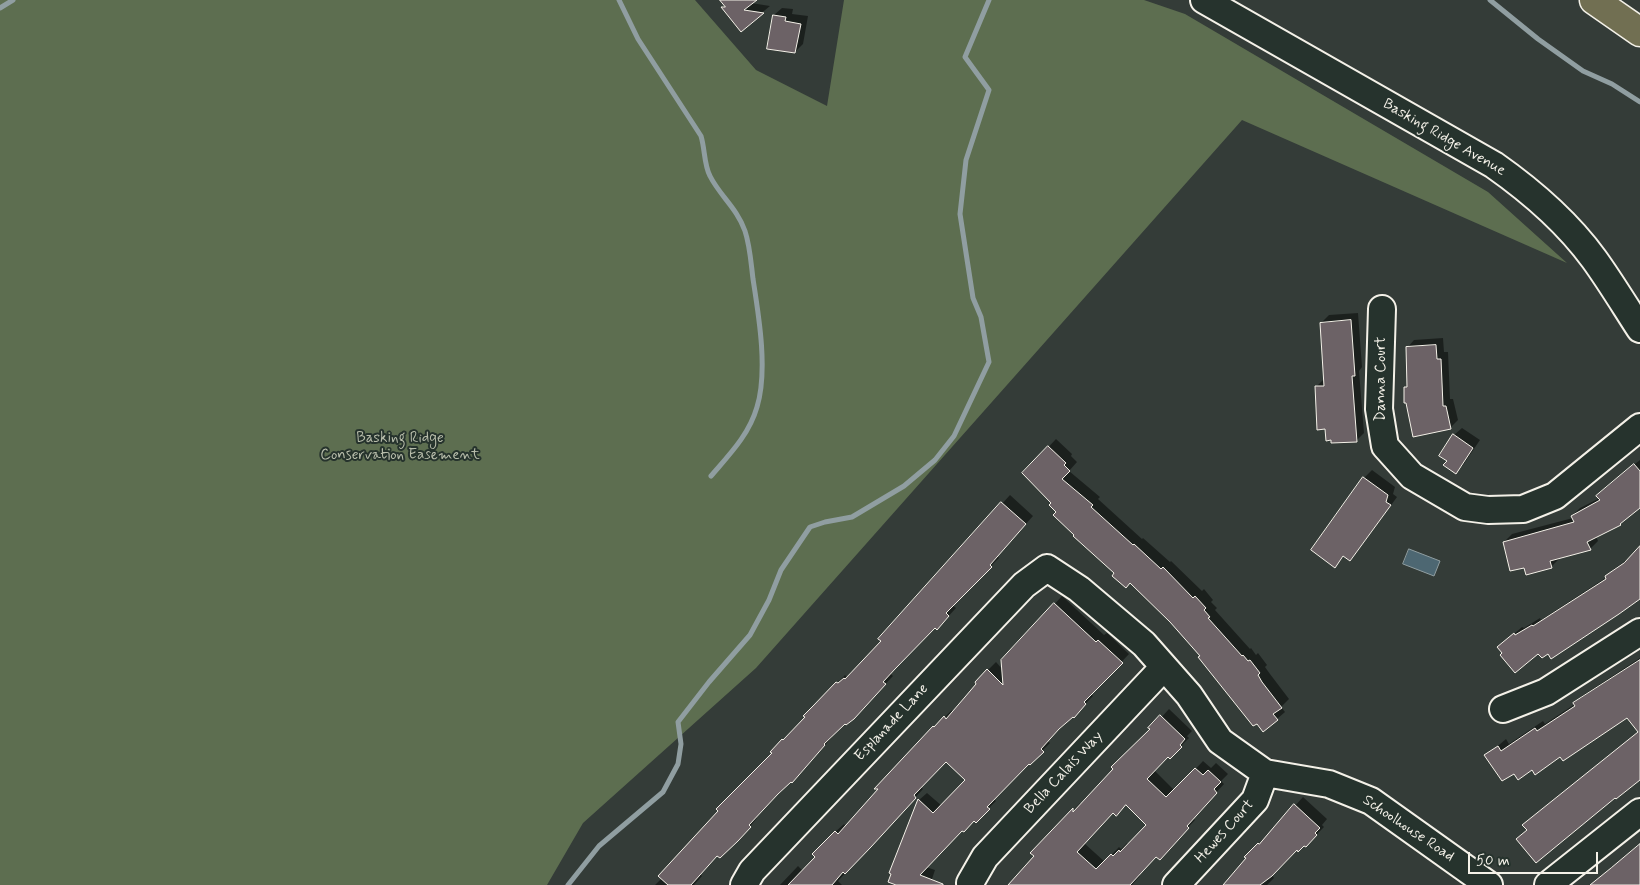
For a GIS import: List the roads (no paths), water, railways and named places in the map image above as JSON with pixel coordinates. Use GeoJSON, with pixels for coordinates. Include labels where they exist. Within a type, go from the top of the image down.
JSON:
{"type":"FeatureCollection","features":[{"type":"Feature","properties":{"kind":"highway"},"geometry":{"type":"LineString","coordinates":[[1594,0],[1640,32]]}},
{"type":"Feature","properties":{"kind":"street","name":"Basking Ridge Avenue"},"geometry":{"type":"LineString","coordinates":[[1204,0],[1494,165],[1524,187],[1562,221],[1593,258],[1640,329]]}},
{"type":"Feature","properties":{"kind":"street","name":"Danna Court"},"geometry":{"type":"LineString","coordinates":[[1382,309],[1379,409],[1385,446],[1412,476],[1465,506],[1488,510],[1522,509],[1555,496],[1640,427]]}},
{"type":"Feature","properties":{"kind":"street","name":"Schoolhouse Road"},"geometry":{"type":"LineString","coordinates":[[1047,568],[1079,589],[1137,638],[1189,695],[1220,741],[1265,773],[1330,784],[1370,802],[1489,885]]}},
{"type":"Feature","properties":{"kind":"street","name":"Esplanade Lane"},"geometry":{"type":"LineString","coordinates":[[744,885],[752,871],[1024,585],[1047,568]]}},
{"type":"Feature","properties":{"kind":"street"},"geometry":{"type":"LineString","coordinates":[[1503,709],[1546,692],[1640,632]]}},
{"type":"Feature","properties":{"kind":"street","name":"Bella Calais Way"},"geometry":{"type":"LineString","coordinates":[[970,883],[985,857],[1164,667]]}},
{"type":"Feature","properties":{"kind":"street","name":"Hewes Court"},"geometry":{"type":"LineString","coordinates":[[1176,885],[1255,800],[1265,773]]}},
{"type":"Feature","properties":{"kind":"street"},"geometry":{"type":"LineString","coordinates":[[1548,885],[1640,812]]}},
{"type":"Feature","properties":{"kind":"water"},"geometry":{"type":"Polygon","coordinates":[[[1409,549],[1440,561],[1434,576],[1403,564],[1409,549]]]}},
{"type":"Feature","properties":{"kind":"waterway"},"geometry":{"type":"LineString","coordinates":[[0,8],[13,0]]}},
{"type":"Feature","properties":{"kind":"waterway"},"geometry":{"type":"LineString","coordinates":[[619,0],[638,39],[701,136],[708,172],[742,223],[748,243],[761,344],[762,377],[760,393],[757,407],[744,436],[711,476]]}},
{"type":"Feature","properties":{"kind":"waterway"},"geometry":{"type":"LineString","coordinates":[[568,885],[599,846],[663,792],[678,764],[681,744],[678,722],[709,682],[750,635],[769,600],[781,570],[810,527],[852,517],[904,486],[935,460],[954,436],[989,362],[981,317],[973,298],[960,214],[966,160],[989,90],[965,57],[989,0]]}},
{"type":"Feature","properties":{"kind":"waterway"},"geometry":{"type":"LineString","coordinates":[[1490,0],[1538,39],[1583,71],[1612,84],[1640,102]]}},
{"type":"Feature","properties":{"kind":"park label","name":"Basking Ridge Conservation Easement"},"geometry":{"type":"Point","coordinates":[400,448]}}]}
